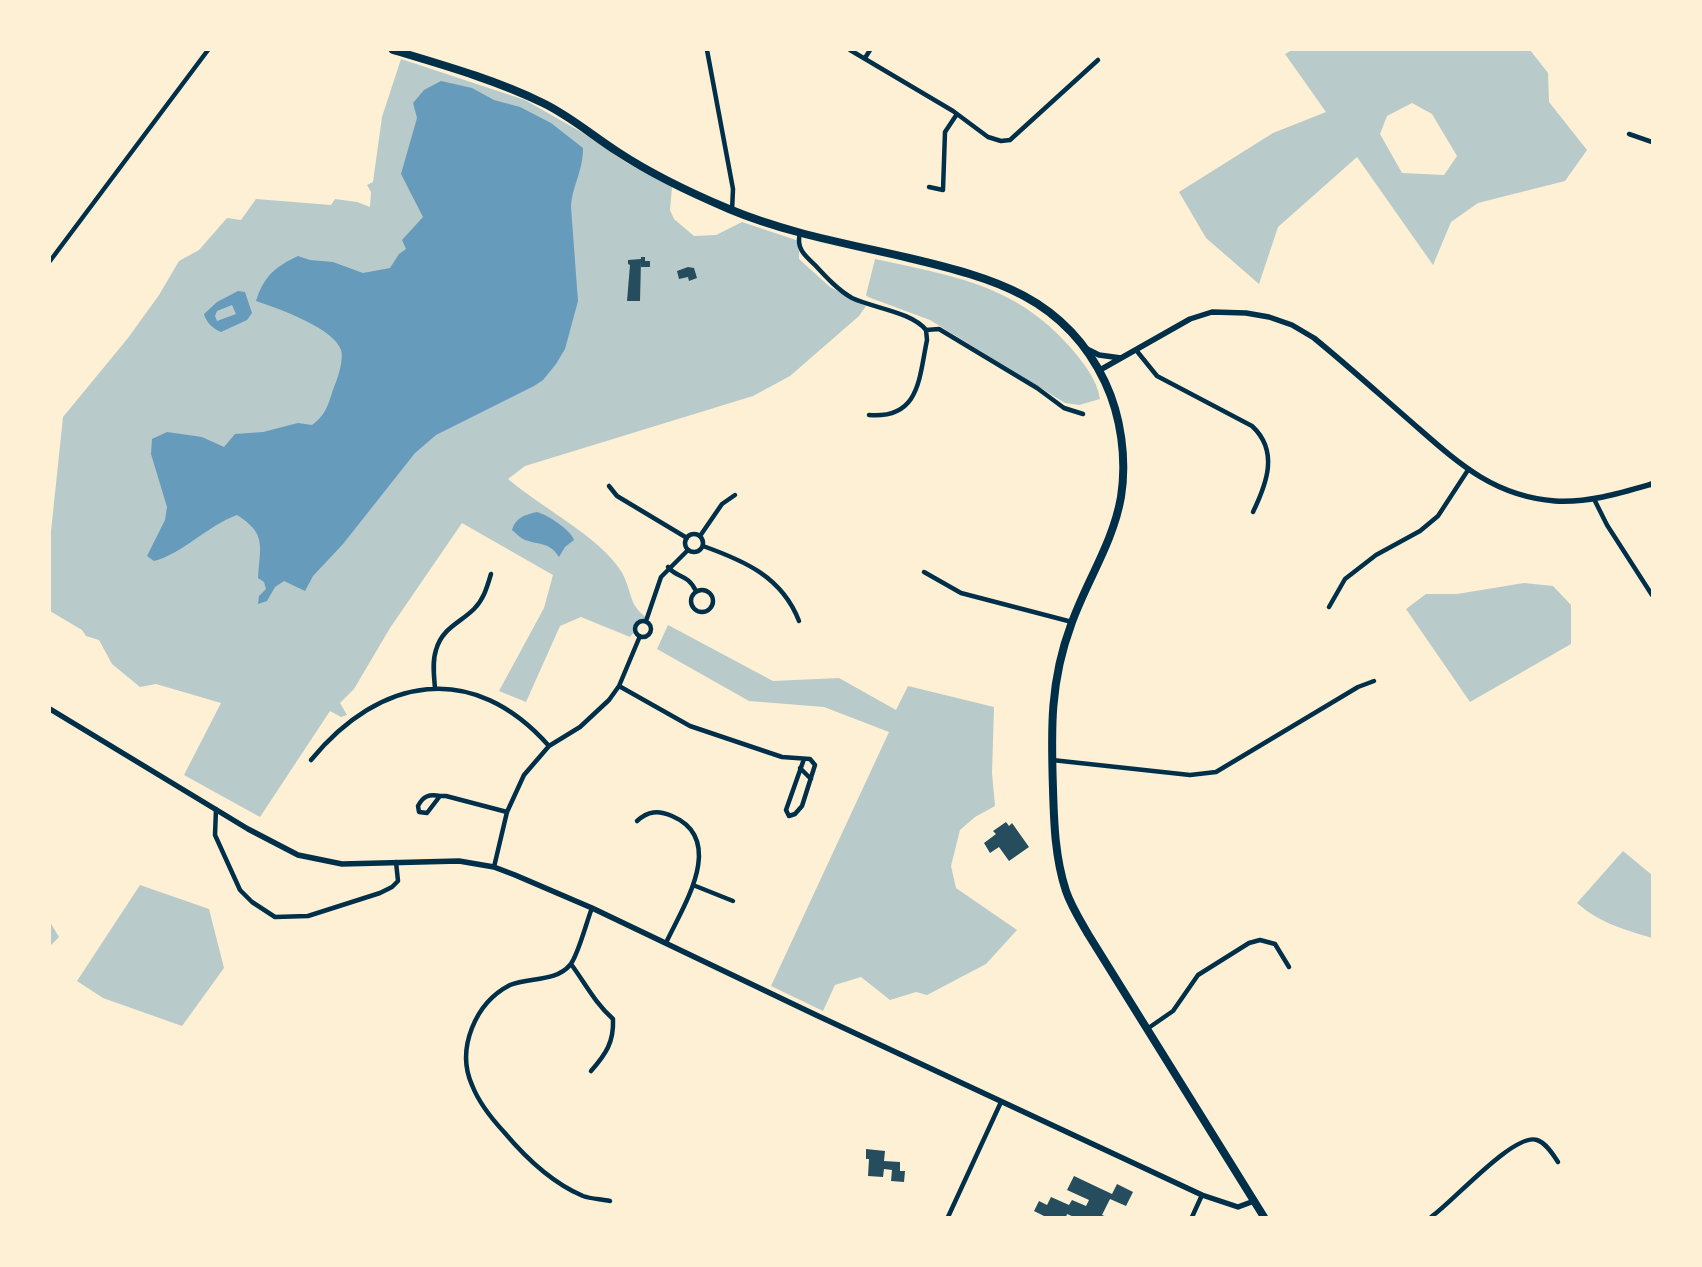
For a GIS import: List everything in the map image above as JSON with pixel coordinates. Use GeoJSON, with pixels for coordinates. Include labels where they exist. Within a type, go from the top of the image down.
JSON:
{"type":"FeatureCollection","features":[{"type":"Feature","properties":{"kind":"highway"},"geometry":{"type":"LineString","coordinates":[[393,50],[468,74],[544,103],[640,166],[732,211],[800,232],[964,271],[1003,284],[1062,322],[1085,348],[1100,370],[1115,407],[1120,430],[1122,488],[1108,542],[1072,622],[1054,683],[1051,722],[1056,844],[1067,896],[1088,934],[1264,1217]]}},
{"type":"Feature","properties":{"kind":"street"},"geometry":{"type":"LineString","coordinates":[[50,261],[208,50]]}},
{"type":"Feature","properties":{"kind":"street"},"geometry":{"type":"LineString","coordinates":[[707,50],[733,189],[732,211]]}},
{"type":"Feature","properties":{"kind":"street"},"geometry":{"type":"LineString","coordinates":[[850,50],[957,114],[988,136],[1001,141],[1010,140],[1098,60]]}},
{"type":"Feature","properties":{"kind":"street"},"geometry":{"type":"LineString","coordinates":[[865,58],[870,50]]}},
{"type":"Feature","properties":{"kind":"street"},"geometry":{"type":"LineString","coordinates":[[929,187],[943,190],[945,132],[957,114]]}},
{"type":"Feature","properties":{"kind":"street"},"geometry":{"type":"LineString","coordinates":[[1629,134],[1652,142]]}},
{"type":"Feature","properties":{"kind":"street"},"geometry":{"type":"LineString","coordinates":[[800,232],[798,243],[803,253],[846,294],[868,305],[912,319],[926,330],[939,330],[1037,388],[1064,408],[1083,414]]}},
{"type":"Feature","properties":{"kind":"street"},"geometry":{"type":"LineString","coordinates":[[1100,370],[1202,314],[1235,312],[1280,320],[1314,338],[1468,470],[1502,488],[1528,496],[1561,501],[1594,499],[1652,484]]}},
{"type":"Feature","properties":{"kind":"street"},"geometry":{"type":"LineString","coordinates":[[869,415],[879,416],[900,411],[913,398],[927,340],[926,330]]}},
{"type":"Feature","properties":{"kind":"street"},"geometry":{"type":"LineString","coordinates":[[1085,348],[1099,355],[1123,358]]}},
{"type":"Feature","properties":{"kind":"street"},"geometry":{"type":"LineString","coordinates":[[1136,350],[1157,376],[1252,426],[1260,434],[1268,450],[1269,460],[1262,494],[1254,512]]}},
{"type":"Feature","properties":{"kind":"street"},"geometry":{"type":"LineString","coordinates":[[1329,607],[1345,579],[1376,555],[1420,531],[1438,516],[1468,470]]}},
{"type":"Feature","properties":{"kind":"street"},"geometry":{"type":"LineString","coordinates":[[609,486],[617,496],[687,538]]}},
{"type":"Feature","properties":{"kind":"street"},"geometry":{"type":"LineString","coordinates":[[700,536],[722,504],[736,496]]}},
{"type":"Feature","properties":{"kind":"street"},"geometry":{"type":"LineString","coordinates":[[1594,499],[1607,525],[1652,595]]}},
{"type":"Feature","properties":{"kind":"street"},"geometry":{"type":"LineString","coordinates":[[688,550],[686,546],[687,538],[693,534],[700,536]]}},
{"type":"Feature","properties":{"kind":"street"},"geometry":{"type":"LineString","coordinates":[[700,536],[703,546]]}},
{"type":"Feature","properties":{"kind":"street"},"geometry":{"type":"LineString","coordinates":[[646,622],[658,582],[668,567],[688,550],[698,551],[703,546]]}},
{"type":"Feature","properties":{"kind":"street"},"geometry":{"type":"LineString","coordinates":[[703,546],[735,558],[764,573],[790,600],[799,621]]}},
{"type":"Feature","properties":{"kind":"street"},"geometry":{"type":"LineString","coordinates":[[668,567],[691,581],[696,591]]}},
{"type":"Feature","properties":{"kind":"street"},"geometry":{"type":"LineString","coordinates":[[924,572],[962,592],[1072,622]]}},
{"type":"Feature","properties":{"kind":"street"},"geometry":{"type":"LineString","coordinates":[[435,688],[434,664],[439,642],[444,633],[475,608],[482,599],[491,574]]}},
{"type":"Feature","properties":{"kind":"street"},"geometry":{"type":"LineString","coordinates":[[706,590],[713,596],[713,606],[709,611],[698,612],[693,608],[691,600],[696,591],[706,590]]}},
{"type":"Feature","properties":{"kind":"street"},"geometry":{"type":"LineString","coordinates":[[646,622],[650,625],[651,631],[646,637],[640,636],[636,633],[635,627],[638,623],[646,622]]}},
{"type":"Feature","properties":{"kind":"street"},"geometry":{"type":"LineString","coordinates":[[494,867],[507,812],[524,775],[550,746],[580,727],[597,713],[619,686],[640,636]]}},
{"type":"Feature","properties":{"kind":"street"},"geometry":{"type":"LineString","coordinates":[[1052,760],[1190,775],[1206,775],[1216,772],[1358,687],[1374,682]]}},
{"type":"Feature","properties":{"kind":"street"},"geometry":{"type":"LineString","coordinates":[[619,686],[690,726],[782,757],[810,759],[815,765],[802,806],[795,814],[789,816],[786,810],[788,799],[804,759]]}},
{"type":"Feature","properties":{"kind":"street"},"geometry":{"type":"LineString","coordinates":[[311,760],[327,741],[348,722],[363,712],[400,695],[435,688],[466,692],[498,704],[522,719],[550,746]]}},
{"type":"Feature","properties":{"kind":"street"},"geometry":{"type":"LineString","coordinates":[[50,709],[276,845],[298,855],[342,864],[459,861],[494,867],[592,908],[1202,1195],[1238,1207],[1254,1201]]}},
{"type":"Feature","properties":{"kind":"street"},"geometry":{"type":"LineString","coordinates":[[800,768],[811,779]]}},
{"type":"Feature","properties":{"kind":"street"},"geometry":{"type":"LineString","coordinates":[[440,796],[427,813],[420,812],[418,806],[423,798],[431,794],[440,796],[507,812]]}},
{"type":"Feature","properties":{"kind":"street"},"geometry":{"type":"LineString","coordinates":[[216,809],[215,835],[240,890],[252,902],[275,917],[308,916],[380,893],[392,887],[398,881],[396,862]]}},
{"type":"Feature","properties":{"kind":"street"},"geometry":{"type":"LineString","coordinates":[[637,821],[645,814],[656,812],[677,818],[686,826],[698,847],[700,859],[693,885],[666,943]]}},
{"type":"Feature","properties":{"kind":"street"},"geometry":{"type":"LineString","coordinates":[[693,885],[733,902]]}},
{"type":"Feature","properties":{"kind":"street"},"geometry":{"type":"LineString","coordinates":[[592,908],[571,964],[559,973],[508,986],[486,1002],[474,1022],[466,1060],[471,1084],[487,1113],[514,1145],[546,1174],[584,1196],[610,1200]]}},
{"type":"Feature","properties":{"kind":"street"},"geometry":{"type":"LineString","coordinates":[[1147,1029],[1173,1011],[1198,974],[1249,943],[1260,940],[1275,944],[1289,967]]}},
{"type":"Feature","properties":{"kind":"street"},"geometry":{"type":"LineString","coordinates":[[571,964],[588,987],[596,1003],[613,1019],[614,1035],[603,1058],[591,1071]]}},
{"type":"Feature","properties":{"kind":"street"},"geometry":{"type":"LineString","coordinates":[[948,1217],[1001,1102]]}},
{"type":"Feature","properties":{"kind":"street"},"geometry":{"type":"LineString","coordinates":[[1431,1217],[1504,1154],[1522,1141],[1532,1139],[1540,1142],[1558,1162]]}},
{"type":"Feature","properties":{"kind":"street"},"geometry":{"type":"LineString","coordinates":[[1192,1217],[1202,1195]]}},
{"type":"Feature","properties":{"kind":"shaded area"},"geometry":{"type":"Polygon","coordinates":[[[1292,50],[1530,50],[1548,73],[1549,102],[1587,150],[1565,181],[1478,203],[1451,222],[1433,265],[1357,157],[1278,227],[1259,284],[1206,238],[1179,192],[1273,133],[1326,112],[1285,54],[1292,50]],[[1412,103],[1387,116],[1380,134],[1402,173],[1444,175],[1457,156],[1432,114],[1412,103]]]}},
{"type":"Feature","properties":{"kind":"shaded area"},"geometry":{"type":"Polygon","coordinates":[[[401,59],[525,100],[583,133],[627,163],[672,187],[670,210],[674,219],[694,236],[716,235],[742,222],[799,241],[799,259],[830,287],[866,306],[859,316],[790,376],[753,396],[525,466],[508,479],[584,534],[611,558],[621,571],[633,602],[646,617],[630,637],[581,617],[560,626],[526,702],[499,691],[544,608],[553,575],[462,523],[390,628],[354,689],[340,703],[347,715],[341,717],[330,711],[260,817],[184,775],[221,703],[156,684],[140,687],[112,664],[99,640],[86,636],[82,630],[50,611],[50,541],[63,417],[128,338],[159,295],[179,261],[199,250],[227,218],[241,220],[256,199],[331,205],[335,199],[357,202],[370,207],[371,192],[367,185],[373,182],[382,117],[401,59]]]}},
{"type":"Feature","properties":{"kind":"shaded area"},"geometry":{"type":"Polygon","coordinates":[[[875,259],[930,271],[981,286],[1027,309],[1049,326],[1080,359],[1093,378],[1100,399],[1079,405],[1065,403],[930,320],[868,297],[866,295],[875,259]]]}},
{"type":"Feature","properties":{"kind":"shaded area"},"geometry":{"type":"Polygon","coordinates":[[[1524,583],[1553,586],[1571,605],[1571,644],[1470,702],[1406,609],[1426,594],[1457,594],[1524,583]]]}},
{"type":"Feature","properties":{"kind":"shaded area"},"geometry":{"type":"Polygon","coordinates":[[[668,625],[773,681],[839,678],[896,710],[908,686],[994,707],[992,773],[995,806],[975,817],[960,830],[951,866],[956,888],[1017,930],[986,964],[927,995],[916,992],[890,1000],[861,977],[835,985],[823,1011],[771,986],[889,732],[824,707],[749,701],[657,649],[668,625]]]}},
{"type":"Feature","properties":{"kind":"shaded area"},"geometry":{"type":"Polygon","coordinates":[[[1623,851],[1652,875],[1652,938],[1594,916],[1577,903],[1623,851]]]}},
{"type":"Feature","properties":{"kind":"shaded area"},"geometry":{"type":"Polygon","coordinates":[[[140,885],[209,909],[224,968],[182,1026],[103,998],[77,981],[140,885]]]}},
{"type":"Feature","properties":{"kind":"shaded area"},"geometry":{"type":"Polygon","coordinates":[[[50,922],[59,937],[50,946],[50,922]]]}},
{"type":"Feature","properties":{"kind":"water"},"geometry":{"type":"Polygon","coordinates":[[[441,81],[472,88],[494,100],[520,107],[551,123],[583,148],[583,157],[573,192],[571,207],[578,301],[565,349],[543,380],[436,435],[415,453],[343,544],[313,576],[305,591],[284,581],[275,587],[267,601],[258,604],[259,596],[266,589],[264,582],[258,578],[259,542],[253,528],[237,515],[215,526],[175,552],[154,561],[147,556],[165,520],[167,507],[151,454],[152,439],[167,432],[202,437],[224,447],[235,434],[263,432],[298,423],[312,425],[324,413],[337,379],[341,363],[341,350],[328,334],[317,327],[256,301],[259,292],[271,273],[298,256],[310,260],[333,262],[363,273],[390,268],[399,254],[406,249],[402,240],[423,217],[401,174],[417,118],[413,103],[424,90],[441,81]]]}},
{"type":"Feature","properties":{"kind":"water"},"geometry":{"type":"Polygon","coordinates":[[[238,291],[245,292],[252,313],[247,320],[221,332],[210,325],[204,314],[217,302],[238,291]],[[232,305],[217,311],[215,316],[217,321],[236,314],[232,305]]]}},
{"type":"Feature","properties":{"kind":"water"},"geometry":{"type":"Polygon","coordinates":[[[537,512],[558,523],[574,540],[565,547],[559,557],[548,546],[525,540],[512,530],[519,519],[537,512]]]}},
{"type":"Feature","properties":{"kind":"building"},"geometry":{"type":"Polygon","coordinates":[[[641,257],[645,257],[645,261],[650,261],[650,267],[641,267],[641,261],[640,301],[627,301],[630,265],[628,260],[641,259],[641,257]]]}},
{"type":"Feature","properties":{"kind":"building"},"geometry":{"type":"Polygon","coordinates":[[[688,267],[694,268],[697,278],[689,281],[688,277],[679,279],[677,271],[688,267]]]}},
{"type":"Feature","properties":{"kind":"building"},"geometry":{"type":"Polygon","coordinates":[[[1006,822],[1009,826],[1012,823],[1029,847],[1009,861],[999,847],[990,853],[984,843],[996,834],[993,831],[1006,822]]]}},
{"type":"Feature","properties":{"kind":"building"},"geometry":{"type":"Polygon","coordinates":[[[866,1149],[885,1151],[884,1161],[900,1162],[900,1171],[905,1171],[904,1182],[891,1181],[892,1170],[884,1169],[883,1177],[868,1176],[869,1159],[866,1159],[866,1149]]]}},
{"type":"Feature","properties":{"kind":"building"},"geometry":{"type":"Polygon","coordinates":[[[1074,1176],[1112,1194],[1117,1184],[1133,1192],[1126,1206],[1110,1199],[1102,1215],[1107,1217],[1074,1217],[1067,1214],[1066,1217],[1046,1217],[1034,1211],[1039,1201],[1047,1205],[1051,1197],[1069,1205],[1072,1200],[1086,1206],[1089,1200],[1067,1190],[1074,1176]]]}}]}
